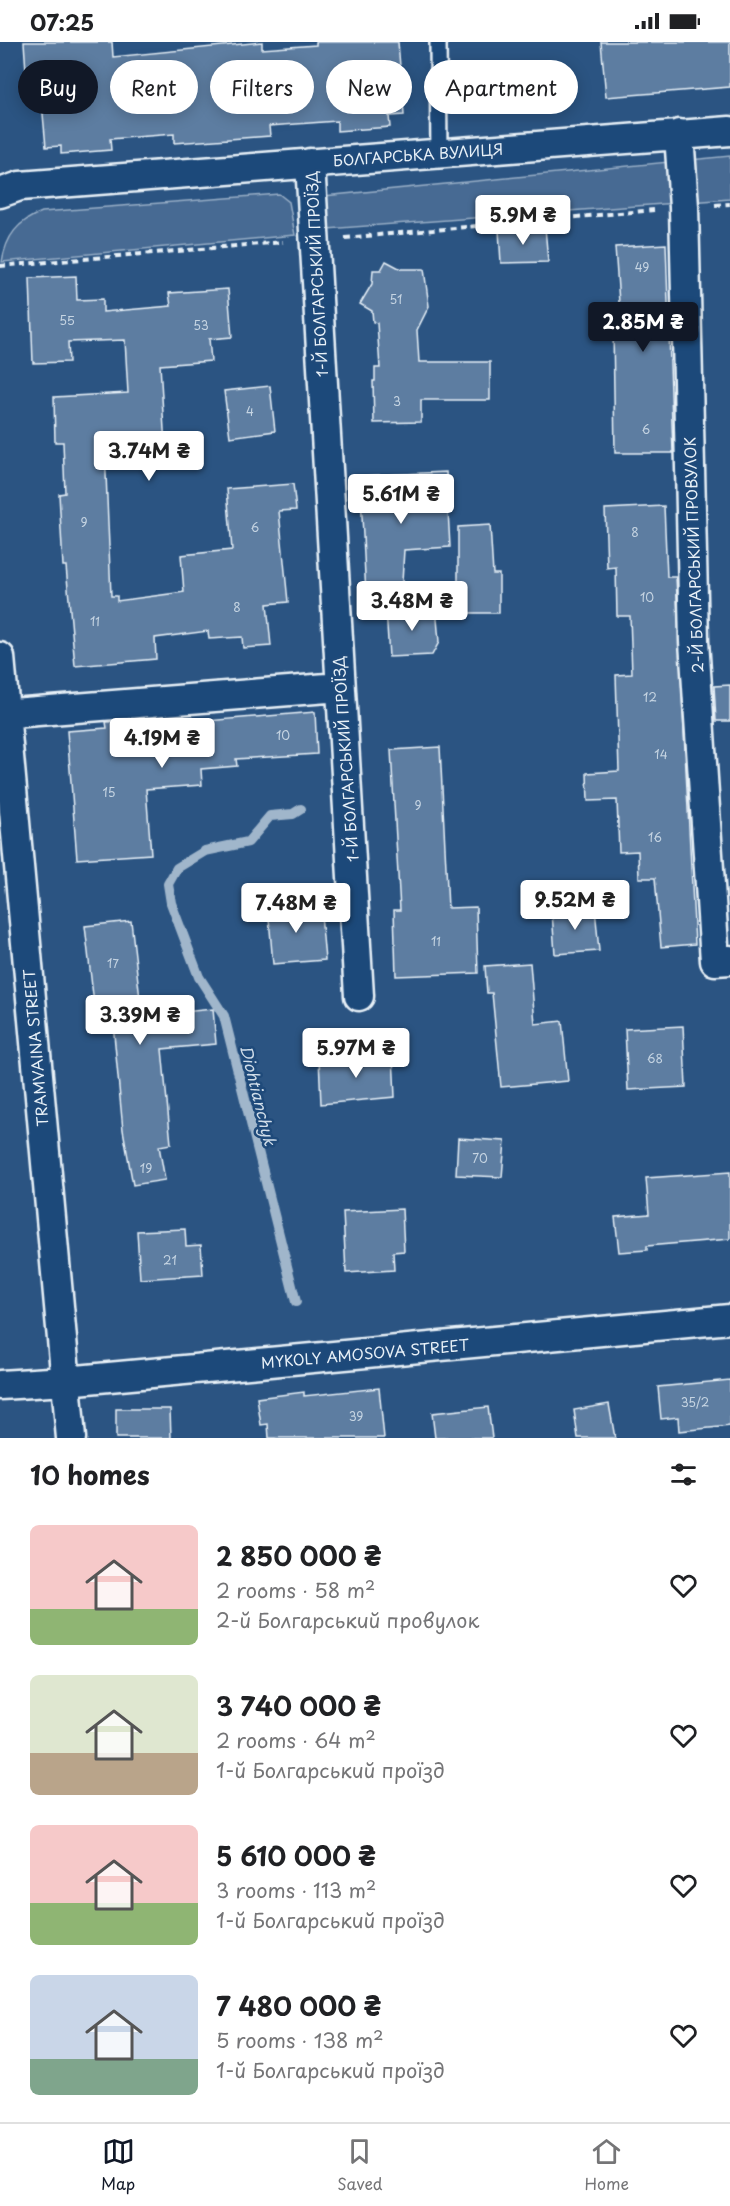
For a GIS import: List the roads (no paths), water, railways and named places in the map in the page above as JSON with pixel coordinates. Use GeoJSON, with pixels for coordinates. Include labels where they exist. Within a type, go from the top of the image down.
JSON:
{"type":"FeatureCollection","features":[{"type":"Feature","properties":{"kind":"street","name":"БОЛГАРСЬКА ВУЛИЦЯ"},"geometry":{"type":"LineString","coordinates":[[0,193],[20,186],[730,131]]}},
{"type":"Feature","properties":{"kind":"street","name":"2-Й БОЛГАРСЬКИЙ ПРОВУЛОК"},"geometry":{"type":"LineString","coordinates":[[679,134],[684,207],[694,641],[715,961],[730,960]]}},
{"type":"Feature","properties":{"kind":"street","name":"1-Й БОЛГАРСЬКИЙ ПРОЇЗД"},"geometry":{"type":"LineString","coordinates":[[309,163],[359,996]]}},
{"type":"Feature","properties":{"kind":"street","name":"TRAMVAINA STREET"},"geometry":{"type":"LineString","coordinates":[[0,657],[2,714],[71,1438]]}},
{"type":"Feature","properties":{"kind":"street"},"geometry":{"type":"LineString","coordinates":[[2,714],[340,687]]}},
{"type":"Feature","properties":{"kind":"street","name":"MYKOLY AMOSOVA STREET"},"geometry":{"type":"LineString","coordinates":[[0,1385],[66,1381],[730,1319]]}},
{"type":"Feature","properties":{"kind":"lane"},"geometry":{"type":"LineString","coordinates":[[438,42],[439,153]]}},
{"type":"Feature","properties":{"kind":"waterway","name":"Diohtianchyk"},"geometry":{"type":"LineString","coordinates":[[296,1302],[224,1016],[199,977],[171,903],[168,884],[177,868],[205,851],[248,842],[270,816],[293,814],[301,809]]}}]}
